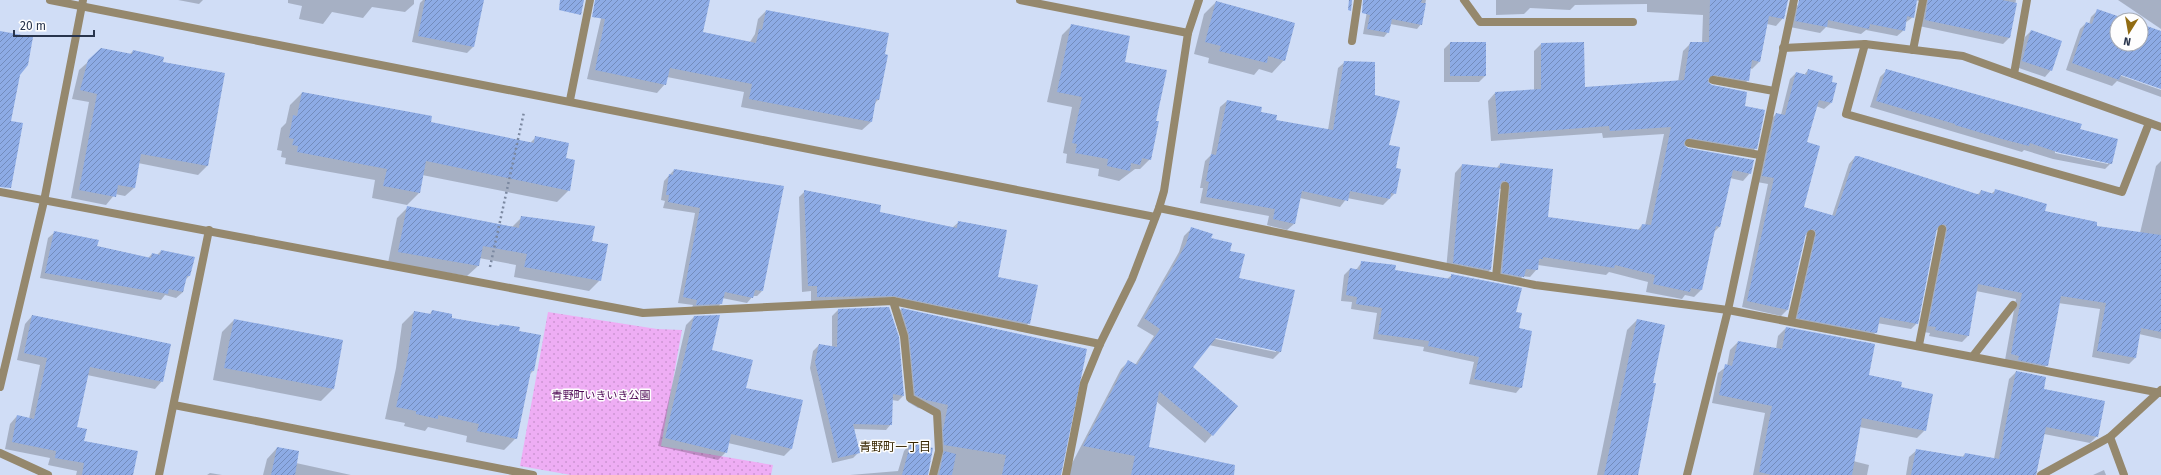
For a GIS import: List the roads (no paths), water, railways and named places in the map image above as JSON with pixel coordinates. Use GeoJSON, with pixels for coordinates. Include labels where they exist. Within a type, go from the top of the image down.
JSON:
{"type":"FeatureCollection","features":[{"type":"Feature","properties":{"kind":"street"},"geometry":{"type":"LineString","coordinates":[[50,0],[82,3],[1155,217]]}},
{"type":"Feature","properties":{"kind":"street"},"geometry":{"type":"LineString","coordinates":[[570,100],[590,0]]}},
{"type":"Feature","properties":{"kind":"street"},"geometry":{"type":"LineString","coordinates":[[1020,0],[1188,33]]}},
{"type":"Feature","properties":{"kind":"street"},"geometry":{"type":"LineString","coordinates":[[1066,475],[1084,383],[1100,344],[1132,279],[1159,208],[1164,190],[1188,33],[1199,0]]}},
{"type":"Feature","properties":{"kind":"street"},"geometry":{"type":"LineString","coordinates":[[1352,41],[1358,0]]}},
{"type":"Feature","properties":{"kind":"street"},"geometry":{"type":"LineString","coordinates":[[1464,0],[1480,22],[1633,22]]}},
{"type":"Feature","properties":{"kind":"street"},"geometry":{"type":"LineString","coordinates":[[1687,475],[1728,310],[1794,0]]}},
{"type":"Feature","properties":{"kind":"street"},"geometry":{"type":"LineString","coordinates":[[1914,50],[1923,0]]}},
{"type":"Feature","properties":{"kind":"street"},"geometry":{"type":"LineString","coordinates":[[2014,74],[2027,0]]}},
{"type":"Feature","properties":{"kind":"street"},"geometry":{"type":"LineString","coordinates":[[0,387],[44,201],[82,3]]}},
{"type":"Feature","properties":{"kind":"street"},"geometry":{"type":"LineString","coordinates":[[1783,48],[1865,44],[1963,56],[2161,127]]}},
{"type":"Feature","properties":{"kind":"street"},"geometry":{"type":"LineString","coordinates":[[1865,44],[1846,114],[2122,192],[2149,123]]}},
{"type":"Feature","properties":{"kind":"street"},"geometry":{"type":"LineString","coordinates":[[1713,80],[1774,91]]}},
{"type":"Feature","properties":{"kind":"street"},"geometry":{"type":"LineString","coordinates":[[1689,143],[1760,155]]}},
{"type":"Feature","properties":{"kind":"street"},"geometry":{"type":"LineString","coordinates":[[1496,277],[1505,186]]}},
{"type":"Feature","properties":{"kind":"street"},"geometry":{"type":"LineString","coordinates":[[0,192],[209,230],[643,313],[893,301],[1100,344]]}},
{"type":"Feature","properties":{"kind":"street"},"geometry":{"type":"LineString","coordinates":[[1159,208],[1536,285],[1728,310],[1919,345],[2160,392]]}},
{"type":"Feature","properties":{"kind":"street"},"geometry":{"type":"LineString","coordinates":[[1919,345],[1942,229]]}},
{"type":"Feature","properties":{"kind":"street"},"geometry":{"type":"LineString","coordinates":[[159,475],[209,230]]}},
{"type":"Feature","properties":{"kind":"street"},"geometry":{"type":"LineString","coordinates":[[1791,321],[1811,234]]}},
{"type":"Feature","properties":{"kind":"street"},"geometry":{"type":"LineString","coordinates":[[893,301],[904,336],[910,398],[937,413],[939,451],[933,475]]}},
{"type":"Feature","properties":{"kind":"street"},"geometry":{"type":"LineString","coordinates":[[1973,356],[2013,305]]}},
{"type":"Feature","properties":{"kind":"street"},"geometry":{"type":"LineString","coordinates":[[2041,475],[2110,437],[2160,392]]}},
{"type":"Feature","properties":{"kind":"street"},"geometry":{"type":"LineString","coordinates":[[174,405],[533,475]]}},
{"type":"Feature","properties":{"kind":"street"},"geometry":{"type":"LineString","coordinates":[[2110,437],[2124,475]]}},
{"type":"Feature","properties":{"kind":"street"},"geometry":{"type":"LineString","coordinates":[[0,453],[48,475]]}},
{"type":"Feature","properties":{"kind":"district","name":"青野町一丁目"},"geometry":{"type":"Point","coordinates":[895,447]}},
{"type":"Feature","properties":{"kind":"park label","name":"青野町いきいき公園"},"geometry":{"type":"Point","coordinates":[601,395]}}]}
